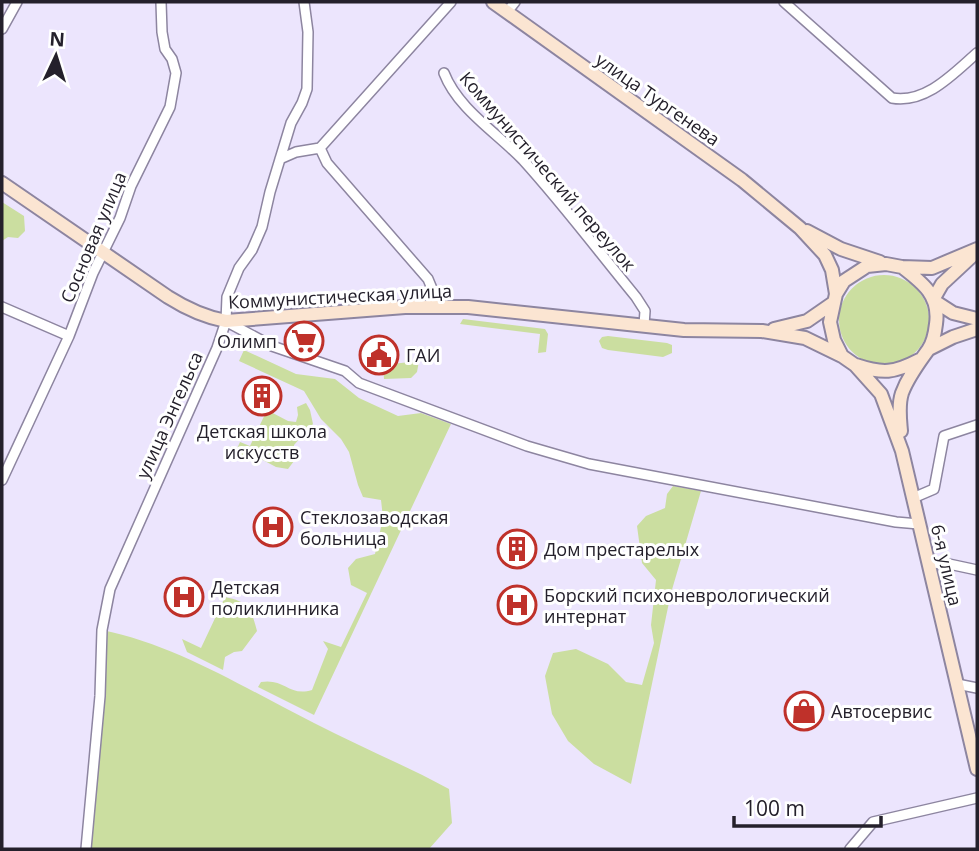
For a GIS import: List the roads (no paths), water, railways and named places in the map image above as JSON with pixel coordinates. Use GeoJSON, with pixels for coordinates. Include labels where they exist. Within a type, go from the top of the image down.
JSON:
{"type":"FeatureCollection","features":[{"type":"Feature","properties":{"kind":"street"},"geometry":{"type":"LineString","coordinates":[[2,29],[17,2]]}},
{"type":"Feature","properties":{"kind":"street","name":"Сосновая улица"},"geometry":{"type":"LineString","coordinates":[[2,480],[69,336],[131,186],[170,107],[176,73],[172,59],[165,49],[161,2]]}},
{"type":"Feature","properties":{"kind":"street","name":"улица Энгельса"},"geometry":{"type":"LineString","coordinates":[[86,849],[100,696],[102,630],[110,589],[226,321],[227,297],[239,268],[252,250],[262,227],[290,123],[307,89],[308,32],[303,2]]}},
{"type":"Feature","properties":{"kind":"street"},"geometry":{"type":"LineString","coordinates":[[280,159],[296,152],[320,148],[451,2]]}},
{"type":"Feature","properties":{"kind":"street","name":"улица Тургенева"},"geometry":{"type":"LineString","coordinates":[[493,2],[714,159],[800,228],[825,255],[832,270],[834,298]]}},
{"type":"Feature","properties":{"kind":"street"},"geometry":{"type":"LineString","coordinates":[[506,12],[515,2]]}},
{"type":"Feature","properties":{"kind":"street"},"geometry":{"type":"LineString","coordinates":[[784,2],[892,98],[909,99],[931,90],[977,53]]}},
{"type":"Feature","properties":{"kind":"street","name":"Коммунистический переулок"},"geometry":{"type":"LineString","coordinates":[[444,73],[449,85],[465,105],[522,160],[636,297],[645,311],[644,325]]}},
{"type":"Feature","properties":{"kind":"street"},"geometry":{"type":"LineString","coordinates":[[320,148],[327,163],[428,279],[435,306]]}},
{"type":"Feature","properties":{"kind":"street","name":"Коммунистическая улица"},"geometry":{"type":"LineString","coordinates":[[2,183],[168,298],[196,314],[226,321],[435,306],[468,307],[684,330],[762,331],[805,338],[842,356]]}},
{"type":"Feature","properties":{"kind":"street","name":"улица Тургенева"},"geometry":{"type":"LineString","coordinates":[[800,228],[841,249],[886,264]]}},
{"type":"Feature","properties":{"kind":"street"},"geometry":{"type":"LineString","coordinates":[[902,451],[881,394],[855,365],[842,356],[834,340],[830,322],[834,298],[844,281],[867,266],[886,264],[932,268],[977,250]]}},
{"type":"Feature","properties":{"kind":"street"},"geometry":{"type":"LineString","coordinates":[[929,349],[935,333],[935,300],[942,284],[977,250]]}},
{"type":"Feature","properties":{"kind":"street"},"geometry":{"type":"LineString","coordinates":[[902,267],[923,282],[935,300],[953,313],[977,319]]}},
{"type":"Feature","properties":{"kind":"street","name":"Коммунистическая улица"},"geometry":{"type":"LineString","coordinates":[[762,331],[807,321],[834,298]]}},
{"type":"Feature","properties":{"kind":"street"},"geometry":{"type":"LineString","coordinates":[[2,307],[69,336]]}},
{"type":"Feature","properties":{"kind":"street"},"geometry":{"type":"LineString","coordinates":[[226,321],[272,346],[345,371],[359,383],[527,446],[589,464],[896,522],[919,524]]}},
{"type":"Feature","properties":{"kind":"street"},"geometry":{"type":"LineString","coordinates":[[902,451],[902,394],[919,360],[929,349],[953,337],[977,330]]}},
{"type":"Feature","properties":{"kind":"street"},"geometry":{"type":"LineString","coordinates":[[855,365],[876,372],[899,370],[919,360]]}},
{"type":"Feature","properties":{"kind":"street"},"geometry":{"type":"LineString","coordinates":[[913,498],[934,489],[944,436],[977,425]]}},
{"type":"Feature","properties":{"kind":"street","name":"6-я улица"},"geometry":{"type":"LineString","coordinates":[[902,451],[977,769]]}},
{"type":"Feature","properties":{"kind":"street"},"geometry":{"type":"LineString","coordinates":[[929,563],[977,570]]}},
{"type":"Feature","properties":{"kind":"street"},"geometry":{"type":"LineString","coordinates":[[957,684],[977,688]]}},
{"type":"Feature","properties":{"kind":"street"},"geometry":{"type":"LineString","coordinates":[[850,849],[873,822],[977,798]]}},
{"type":"Feature","properties":{"kind":"place","name":"Олимп"},"geometry":{"type":"Point","coordinates":[304,341]}},
{"type":"Feature","properties":{"kind":"place","name":"ГАИ"},"geometry":{"type":"Point","coordinates":[379,355]}},
{"type":"Feature","properties":{"kind":"place","name":"Детская школа искусств"},"geometry":{"type":"Point","coordinates":[262,396]}},
{"type":"Feature","properties":{"kind":"place","name":"Стеклозаводская больница"},"geometry":{"type":"Point","coordinates":[273,527]}},
{"type":"Feature","properties":{"kind":"place","name":"Дом престарелых"},"geometry":{"type":"Point","coordinates":[517,549]}},
{"type":"Feature","properties":{"kind":"place","name":"Детская поликлинника"},"geometry":{"type":"Point","coordinates":[184,597]}},
{"type":"Feature","properties":{"kind":"place","name":"Борский психоневрологический интернат"},"geometry":{"type":"Point","coordinates":[517,605]}},
{"type":"Feature","properties":{"kind":"place","name":"Автосервис"},"geometry":{"type":"Point","coordinates":[804,711]}}]}
